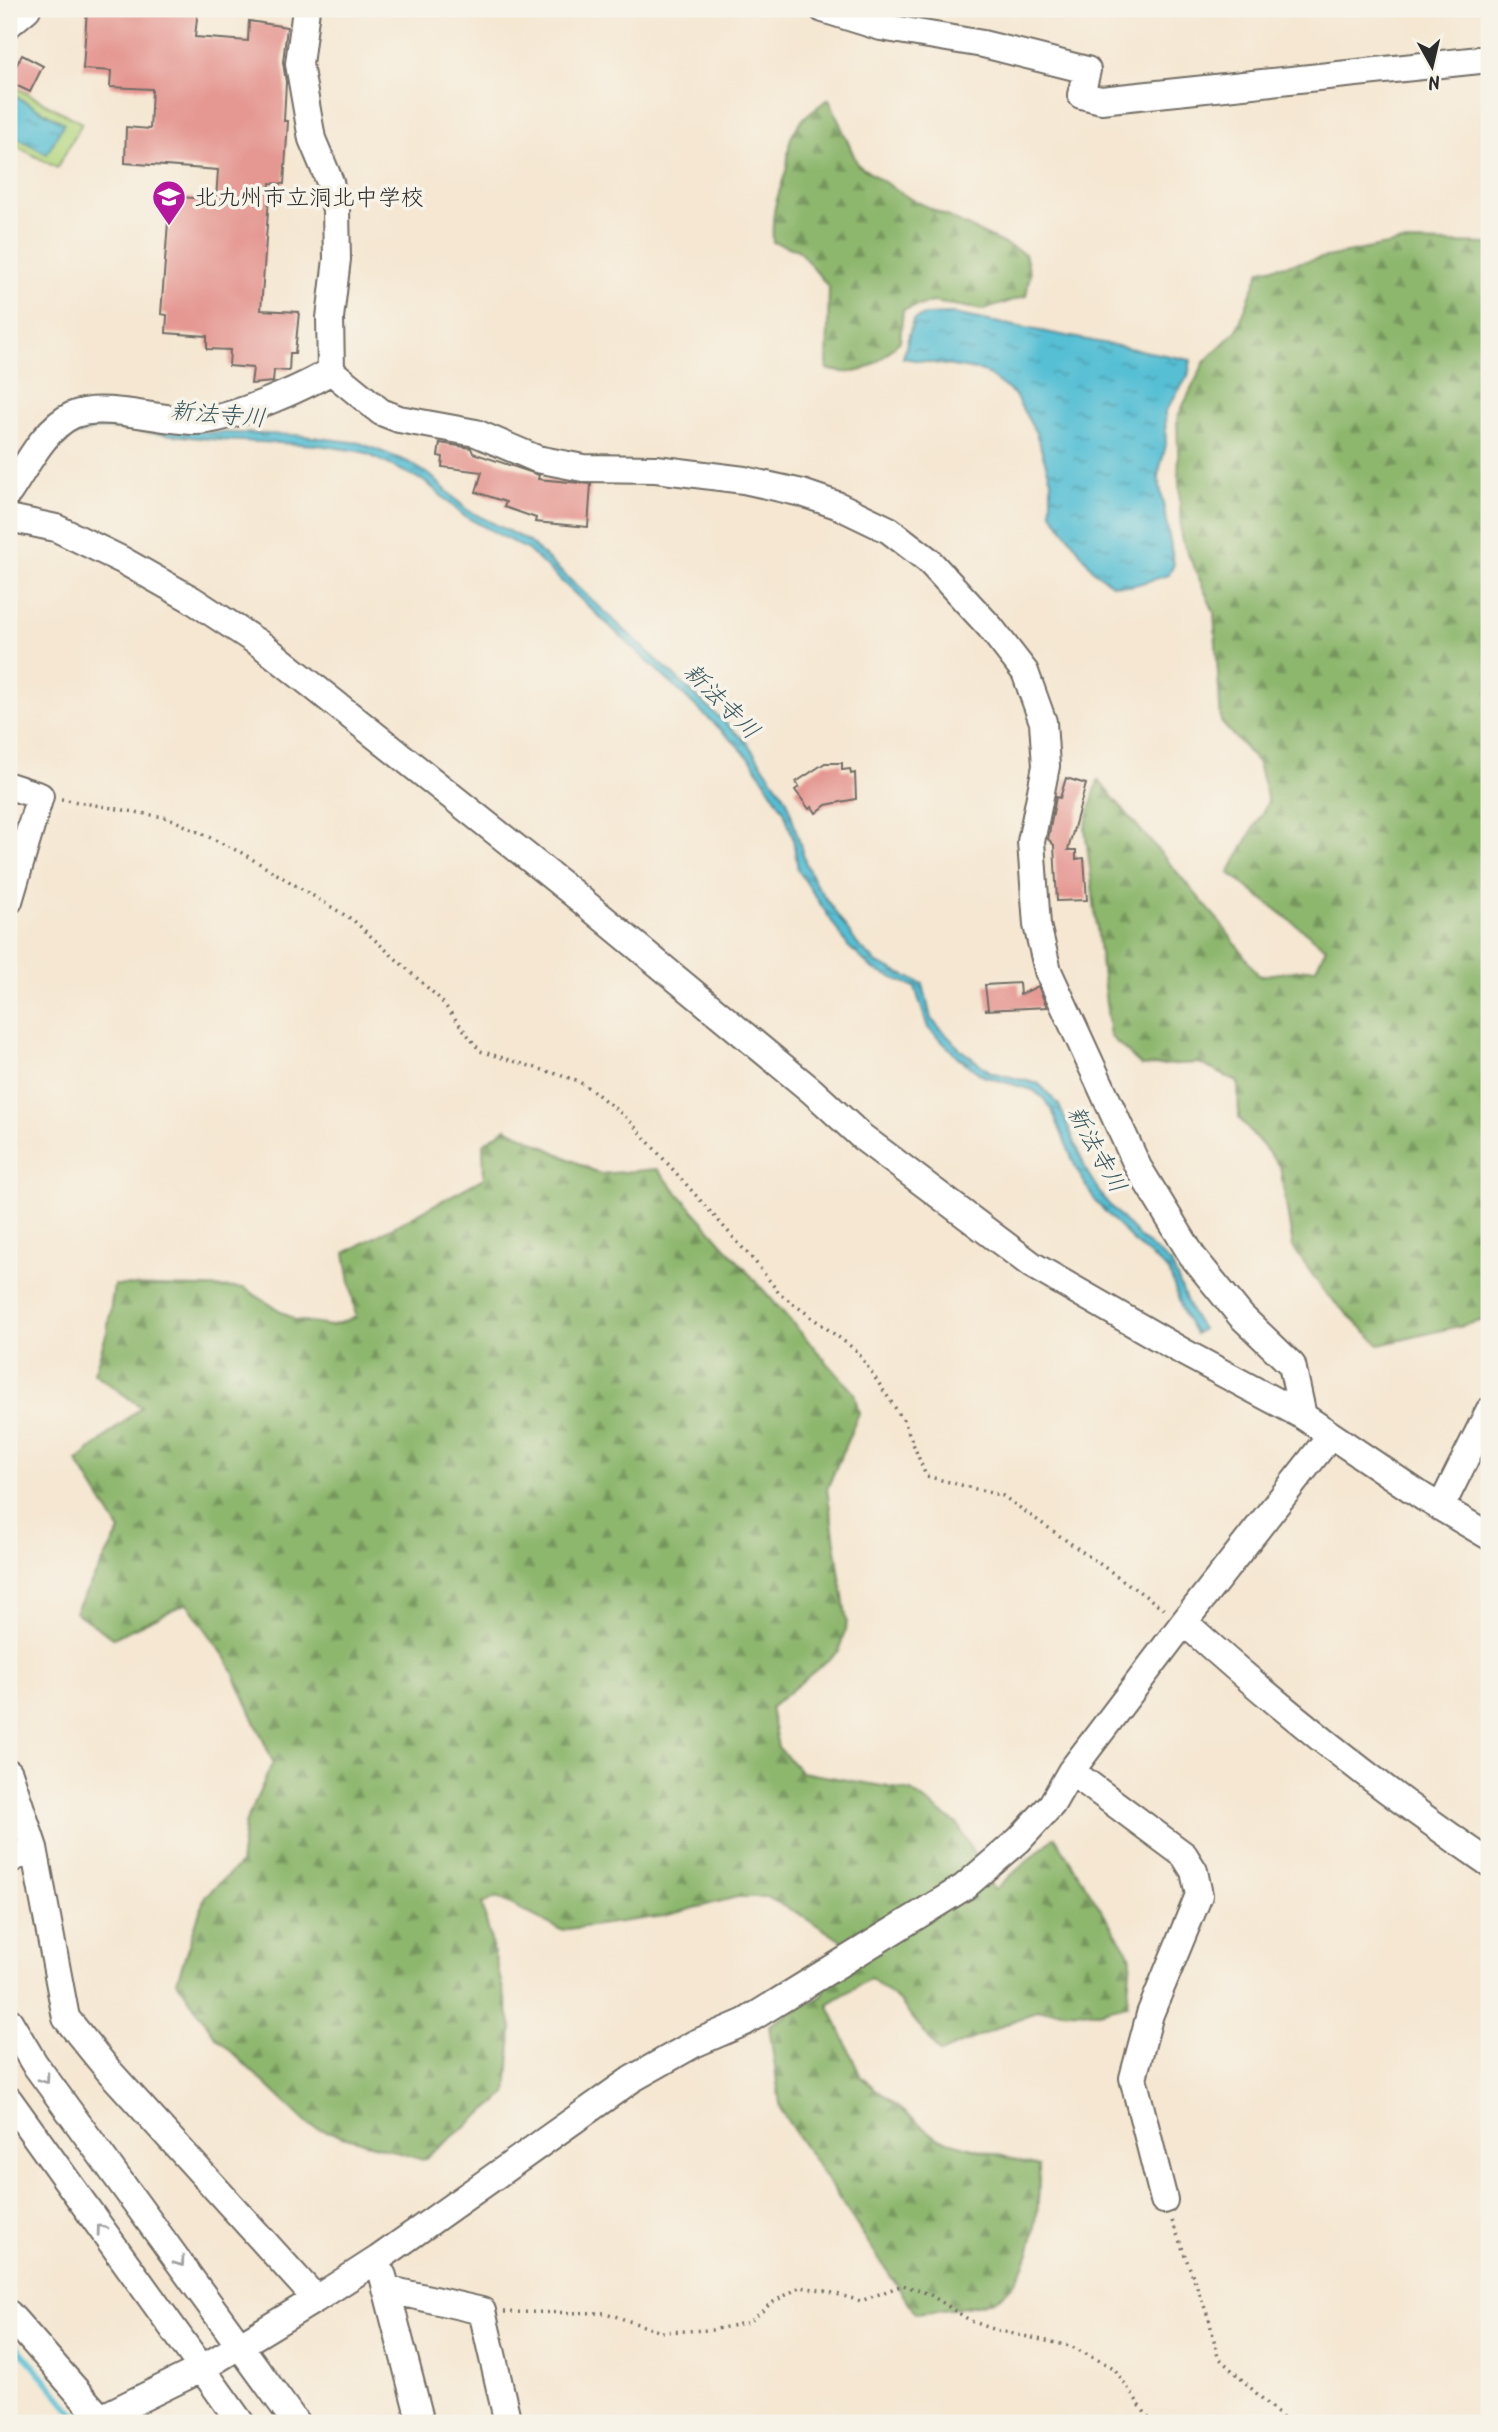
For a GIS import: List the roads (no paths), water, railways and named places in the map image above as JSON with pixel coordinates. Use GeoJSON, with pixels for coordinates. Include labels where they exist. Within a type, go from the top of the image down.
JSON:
{"type":"FeatureCollection","features":[{"type":"Feature","properties":{"kind":"street"},"geometry":{"type":"LineString","coordinates":[[9,24],[27,9]]}},
{"type":"Feature","properties":{"kind":"street"},"geometry":{"type":"LineString","coordinates":[[306,9],[299,64],[312,139],[330,182],[336,210],[337,259],[330,318],[331,372]]}},
{"type":"Feature","properties":{"kind":"street"},"geometry":{"type":"LineString","coordinates":[[823,9],[881,27],[983,44],[1087,70],[1082,96],[1101,100],[1489,59]]}},
{"type":"Feature","properties":{"kind":"street"},"geometry":{"type":"LineString","coordinates":[[9,492],[53,429],[75,414],[107,411],[199,421],[259,404],[306,386],[331,372]]}},
{"type":"Feature","properties":{"kind":"street"},"geometry":{"type":"LineString","coordinates":[[331,372],[381,412],[400,419],[476,433],[537,459],[583,468],[656,469],[744,480],[802,493],[836,505],[889,530],[928,561],[972,608],[1025,672],[1043,722],[1046,766],[1031,842],[1037,925],[1048,971],[1138,1167],[1193,1257],[1241,1316],[1292,1365],[1303,1416]]}},
{"type":"Feature","properties":{"kind":"street"},"geometry":{"type":"LineString","coordinates":[[9,518],[56,528],[122,560],[191,598],[263,646],[569,890],[812,1091],[862,1137],[1010,1249],[1106,1308],[1303,1416],[1489,1536]]}},
{"type":"Feature","properties":{"kind":"street"},"geometry":{"type":"LineString","coordinates":[[9,786],[40,796],[9,901]]}},
{"type":"Feature","properties":{"kind":"street"},"geometry":{"type":"LineString","coordinates":[[1441,1507],[1489,1410]]}},
{"type":"Feature","properties":{"kind":"street"},"geometry":{"type":"LineString","coordinates":[[9,2314],[103,2421],[201,2369],[378,2259],[632,2078],[694,2044],[745,2022],[964,1887],[1019,1840],[1052,1804],[1071,1771],[1331,1435]]}},
{"type":"Feature","properties":{"kind":"street"},"geometry":{"type":"LineString","coordinates":[[1184,1622],[1270,1700],[1428,1822],[1489,1863]]}},
{"type":"Feature","properties":{"kind":"street"},"geometry":{"type":"LineString","coordinates":[[1071,1771],[1184,1855],[1194,1871],[1199,1895],[1150,2014],[1133,2078],[1164,2200]]}},
{"type":"Feature","properties":{"kind":"street"},"geometry":{"type":"LineString","coordinates":[[9,1773],[34,1848],[66,2018],[109,2071],[316,2299]]}},
{"type":"Feature","properties":{"kind":"street"},"geometry":{"type":"LineString","coordinates":[[9,1860],[34,1848]]}},
{"type":"Feature","properties":{"kind":"street"},"geometry":{"type":"LineString","coordinates":[[9,2021],[34,2063],[296,2423]]}},
{"type":"Feature","properties":{"kind":"street"},"geometry":{"type":"LineString","coordinates":[[9,2100],[241,2423]]}},
{"type":"Feature","properties":{"kind":"street"},"geometry":{"type":"LineString","coordinates":[[378,2259],[421,2423]]}},
{"type":"Feature","properties":{"kind":"street"},"geometry":{"type":"LineString","coordinates":[[386,2289],[482,2311],[508,2423]]}},
{"type":"Feature","properties":{"kind":"water"},"geometry":{"type":"Polygon","coordinates":[[[9,93],[64,123],[47,154],[9,133],[9,93]]]}},
{"type":"Feature","properties":{"kind":"water"},"geometry":{"type":"Polygon","coordinates":[[[953,314],[1191,360],[1188,376],[1165,412],[1166,445],[1158,475],[1174,564],[1169,575],[1131,586],[1112,584],[1094,571],[1051,512],[1051,480],[1036,433],[1014,394],[983,371],[903,358],[913,320],[925,315],[953,314]]]}},
{"type":"Feature","properties":{"kind":"water"},"geometry":{"type":"Polygon","coordinates":[[[109,420],[204,432],[296,435],[360,443],[408,462],[430,475],[467,510],[528,541],[747,743],[787,800],[806,864],[815,883],[858,945],[877,963],[923,984],[931,1019],[961,1050],[991,1072],[1039,1084],[1059,1105],[1087,1172],[1103,1198],[1139,1237],[1171,1263],[1192,1314],[1202,1329],[1195,1334],[1184,1315],[1169,1271],[1132,1240],[1096,1202],[1077,1170],[1052,1110],[1043,1098],[1033,1090],[983,1076],[959,1058],[928,1028],[915,987],[874,970],[848,946],[798,870],[793,838],[784,811],[752,761],[528,550],[464,516],[426,482],[363,452],[318,445],[95,429],[72,436],[34,474],[9,470],[68,432],[94,422],[109,420]]]}},
{"type":"Feature","properties":{"kind":"waterway"},"geometry":{"type":"LineString","coordinates":[[9,2337],[82,2423]]}},
{"type":"Feature","properties":{"kind":"place","name":"北九州市立洞北中学校"},"geometry":{"type":"Point","coordinates":[169,227]}},
{"type":"Feature","properties":{"kind":"water label","name":"新法寺川"},"geometry":{"type":"Point","coordinates":[218,414]}},
{"type":"Feature","properties":{"kind":"water label","name":"新法寺川"},"geometry":{"type":"Point","coordinates":[722,701]}},
{"type":"Feature","properties":{"kind":"water label","name":"新法寺川"},"geometry":{"type":"Point","coordinates":[1097,1149]}}]}
